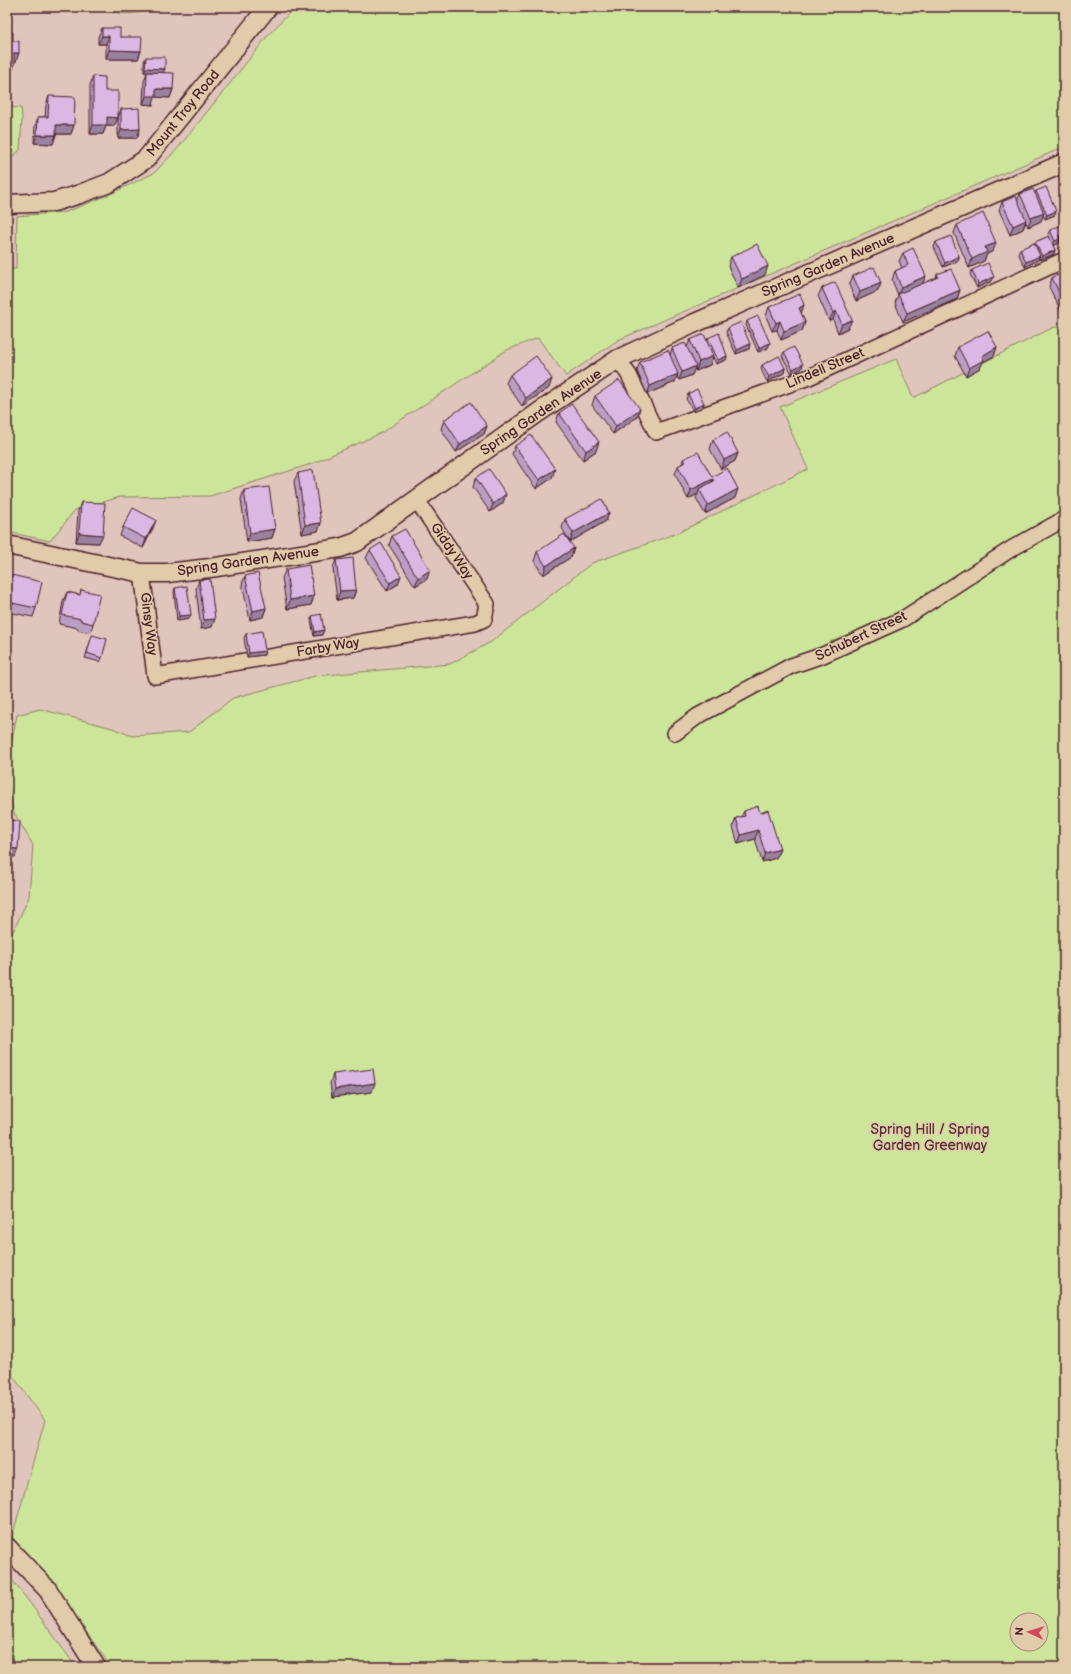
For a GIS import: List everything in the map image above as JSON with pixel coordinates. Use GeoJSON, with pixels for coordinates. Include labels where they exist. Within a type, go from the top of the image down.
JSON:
{"type":"FeatureCollection","features":[{"type":"Feature","properties":{"kind":"street","name":"Mount Troy Road"},"geometry":{"type":"LineString","coordinates":[[7,204],[54,202],[80,194],[110,183],[146,159],[268,7]]}},
{"type":"Feature","properties":{"kind":"street","name":"Spring Garden Avenue"},"geometry":{"type":"LineString","coordinates":[[7,545],[142,573],[167,573],[210,568],[340,548],[357,542],[539,412],[618,359],[695,323],[1064,163]]}},
{"type":"Feature","properties":{"kind":"street","name":"Lindell Street"},"geometry":{"type":"LineString","coordinates":[[618,359],[629,375],[656,432],[809,377],[1064,260]]}},
{"type":"Feature","properties":{"kind":"street","name":"Giddy Way"},"geometry":{"type":"LineString","coordinates":[[416,499],[487,604]]}},
{"type":"Feature","properties":{"kind":"street","name":"Schubert Street"},"geometry":{"type":"LineString","coordinates":[[675,733],[698,716],[790,666],[823,655],[903,619],[1011,549],[1064,519]]}},
{"type":"Feature","properties":{"kind":"street","name":"Ginsy Way"},"geometry":{"type":"LineString","coordinates":[[142,573],[155,676]]}},
{"type":"Feature","properties":{"kind":"street","name":"Farby Way"},"geometry":{"type":"LineString","coordinates":[[155,676],[475,623],[484,619],[487,604]]}},
{"type":"Feature","properties":{"kind":"street"},"geometry":{"type":"LineString","coordinates":[[7,1547],[48,1590],[96,1667]]}},
{"type":"Feature","properties":{"kind":"green space"},"geometry":{"type":"Polygon","coordinates":[[[91,7],[151,7],[145,11],[129,14],[105,11],[91,7]]]}},
{"type":"Feature","properties":{"kind":"green space"},"geometry":{"type":"Polygon","coordinates":[[[295,7],[1064,7],[1064,147],[618,340],[566,376],[538,338],[507,350],[381,433],[311,464],[210,496],[120,497],[75,510],[50,541],[7,532],[7,269],[16,269],[17,216],[66,212],[106,196],[154,173],[179,147],[270,33],[295,7]]]}},
{"type":"Feature","properties":{"kind":"green space"},"geometry":{"type":"Polygon","coordinates":[[[7,107],[21,108],[22,118],[20,150],[7,161],[7,107]]]}},
{"type":"Feature","properties":{"kind":"green space","name":"Spring Hill / Spring Garden Greenway"},"geometry":{"type":"Polygon","coordinates":[[[1054,327],[1064,328],[1064,1667],[111,1667],[48,1578],[12,1537],[45,1420],[7,1368],[7,945],[29,897],[33,845],[13,811],[7,774],[7,764],[17,715],[40,709],[112,728],[132,736],[189,732],[233,698],[315,676],[450,664],[491,642],[592,563],[675,534],[808,469],[780,407],[896,359],[913,398],[1054,327]]]}},
{"type":"Feature","properties":{"kind":"green space"},"geometry":{"type":"Polygon","coordinates":[[[7,1574],[30,1603],[76,1667],[7,1667],[7,1574]]]}},
{"type":"Feature","properties":{"kind":"building"},"geometry":{"type":"Polygon","coordinates":[[[102,28],[120,28],[120,37],[142,37],[141,51],[109,50],[109,36],[102,36],[102,28]]]}},
{"type":"Feature","properties":{"kind":"building"},"geometry":{"type":"Polygon","coordinates":[[[7,32],[13,32],[13,41],[19,41],[19,53],[14,53],[14,66],[7,66],[7,32]]]}},
{"type":"Feature","properties":{"kind":"building"},"geometry":{"type":"Polygon","coordinates":[[[146,57],[165,57],[165,69],[145,68],[146,57]]]}},
{"type":"Feature","properties":{"kind":"building"},"geometry":{"type":"Polygon","coordinates":[[[147,72],[174,73],[173,89],[156,89],[156,96],[146,96],[147,72]]]}},
{"type":"Feature","properties":{"kind":"building"},"geometry":{"type":"Polygon","coordinates":[[[93,76],[105,77],[105,91],[118,91],[118,118],[107,117],[107,125],[93,125],[93,76]]]}},
{"type":"Feature","properties":{"kind":"building"},"geometry":{"type":"Polygon","coordinates":[[[49,96],[75,97],[74,125],[56,125],[56,135],[37,135],[38,117],[48,117],[49,96]]]}},
{"type":"Feature","properties":{"kind":"building"},"geometry":{"type":"Polygon","coordinates":[[[139,108],[140,129],[121,130],[121,109],[139,108]]]}},
{"type":"Feature","properties":{"kind":"building"},"geometry":{"type":"Polygon","coordinates":[[[1046,187],[1056,211],[1047,215],[1036,191],[1046,187]]]}},
{"type":"Feature","properties":{"kind":"building"},"geometry":{"type":"Polygon","coordinates":[[[1033,189],[1044,213],[1031,218],[1020,194],[1033,189]]]}},
{"type":"Feature","properties":{"kind":"building"},"geometry":{"type":"Polygon","coordinates":[[[1016,196],[1026,220],[1013,226],[1002,202],[1016,196]]]}},
{"type":"Feature","properties":{"kind":"building"},"geometry":{"type":"Polygon","coordinates":[[[983,213],[996,243],[985,247],[987,252],[972,259],[957,225],[983,213]]]}},
{"type":"Feature","properties":{"kind":"building"},"geometry":{"type":"Polygon","coordinates":[[[1062,225],[1064,234],[1059,236],[1060,239],[1055,241],[1050,230],[1062,225]]]}},
{"type":"Feature","properties":{"kind":"building"},"geometry":{"type":"Polygon","coordinates":[[[951,236],[959,256],[945,263],[936,242],[951,236]]]}},
{"type":"Feature","properties":{"kind":"building"},"geometry":{"type":"Polygon","coordinates":[[[1049,236],[1055,250],[1042,256],[1035,242],[1049,236]]]}},
{"type":"Feature","properties":{"kind":"building"},"geometry":{"type":"Polygon","coordinates":[[[1034,243],[1040,256],[1026,262],[1020,249],[1034,243]]]}},
{"type":"Feature","properties":{"kind":"building"},"geometry":{"type":"Polygon","coordinates":[[[757,244],[768,266],[742,279],[731,257],[757,244]]]}},
{"type":"Feature","properties":{"kind":"building"},"geometry":{"type":"Polygon","coordinates":[[[913,248],[926,276],[901,287],[895,271],[908,265],[903,253],[913,248]]]}},
{"type":"Feature","properties":{"kind":"building"},"geometry":{"type":"Polygon","coordinates":[[[988,263],[994,277],[978,284],[972,270],[988,263]]]}},
{"type":"Feature","properties":{"kind":"building"},"geometry":{"type":"Polygon","coordinates":[[[874,267],[881,283],[860,292],[853,276],[874,267]]]}},
{"type":"Feature","properties":{"kind":"building"},"geometry":{"type":"Polygon","coordinates":[[[951,269],[960,290],[907,313],[898,294],[938,277],[937,274],[951,269]]]}},
{"type":"Feature","properties":{"kind":"building"},"geometry":{"type":"Polygon","coordinates":[[[1064,272],[1064,302],[1052,278],[1064,272]]]}},
{"type":"Feature","properties":{"kind":"building"},"geometry":{"type":"Polygon","coordinates":[[[835,282],[852,320],[842,324],[836,311],[833,313],[822,288],[835,282]]]}},
{"type":"Feature","properties":{"kind":"building"},"geometry":{"type":"Polygon","coordinates":[[[800,294],[804,305],[799,308],[805,322],[784,331],[780,321],[776,323],[769,307],[800,294]]]}},
{"type":"Feature","properties":{"kind":"building"},"geometry":{"type":"Polygon","coordinates":[[[758,316],[770,343],[759,348],[747,321],[758,316]]]}},
{"type":"Feature","properties":{"kind":"building"},"geometry":{"type":"Polygon","coordinates":[[[741,322],[750,344],[737,350],[728,328],[741,322]]]}},
{"type":"Feature","properties":{"kind":"building"},"geometry":{"type":"Polygon","coordinates":[[[988,331],[997,347],[982,356],[984,360],[969,368],[958,347],[988,331]]]}},
{"type":"Feature","properties":{"kind":"building"},"geometry":{"type":"Polygon","coordinates":[[[719,333],[727,356],[718,360],[708,338],[719,333]]]}},
{"type":"Feature","properties":{"kind":"building"},"geometry":{"type":"Polygon","coordinates":[[[704,334],[713,356],[699,362],[690,340],[704,334]]]}},
{"type":"Feature","properties":{"kind":"building"},"geometry":{"type":"Polygon","coordinates":[[[685,343],[696,366],[682,372],[672,348],[685,343]]]}},
{"type":"Feature","properties":{"kind":"building"},"geometry":{"type":"Polygon","coordinates":[[[794,347],[803,364],[793,369],[784,352],[794,347]]]}},
{"type":"Feature","properties":{"kind":"building"},"geometry":{"type":"Polygon","coordinates":[[[668,350],[678,374],[650,386],[640,362],[668,350]]]}},
{"type":"Feature","properties":{"kind":"building"},"geometry":{"type":"Polygon","coordinates":[[[536,356],[552,379],[526,398],[510,375],[536,356]]]}},
{"type":"Feature","properties":{"kind":"building"},"geometry":{"type":"Polygon","coordinates":[[[779,356],[785,368],[769,377],[762,365],[779,356]]]}},
{"type":"Feature","properties":{"kind":"building"},"geometry":{"type":"Polygon","coordinates":[[[619,380],[640,409],[616,426],[595,396],[619,380]]]}},
{"type":"Feature","properties":{"kind":"building"},"geometry":{"type":"Polygon","coordinates":[[[697,389],[704,403],[695,408],[688,394],[697,389]]]}},
{"type":"Feature","properties":{"kind":"building"},"geometry":{"type":"Polygon","coordinates":[[[471,402],[487,426],[460,444],[444,420],[471,402]]]}},
{"type":"Feature","properties":{"kind":"building"},"geometry":{"type":"Polygon","coordinates":[[[572,404],[599,442],[586,451],[559,413],[572,404]]]}},
{"type":"Feature","properties":{"kind":"building"},"geometry":{"type":"Polygon","coordinates":[[[727,432],[738,453],[724,460],[713,440],[727,432]]]}},
{"type":"Feature","properties":{"kind":"building"},"geometry":{"type":"Polygon","coordinates":[[[531,435],[555,469],[539,480],[515,446],[531,435]]]}},
{"type":"Feature","properties":{"kind":"building"},"geometry":{"type":"Polygon","coordinates":[[[698,452],[712,477],[727,468],[738,489],[708,505],[699,489],[714,481],[713,479],[691,490],[678,466],[685,462],[683,459],[698,452]]]}},
{"type":"Feature","properties":{"kind":"building"},"geometry":{"type":"Polygon","coordinates":[[[489,469],[506,494],[493,504],[476,478],[489,469]]]}},
{"type":"Feature","properties":{"kind":"building"},"geometry":{"type":"Polygon","coordinates":[[[313,470],[321,523],[305,525],[298,473],[313,470]]]}},
{"type":"Feature","properties":{"kind":"building"},"geometry":{"type":"Polygon","coordinates":[[[269,487],[275,529],[250,533],[244,490],[269,487]]]}},
{"type":"Feature","properties":{"kind":"building"},"geometry":{"type":"Polygon","coordinates":[[[602,499],[609,513],[573,533],[565,519],[602,499]]]}},
{"type":"Feature","properties":{"kind":"building"},"geometry":{"type":"Polygon","coordinates":[[[81,502],[105,503],[103,535],[79,533],[81,502]]]}},
{"type":"Feature","properties":{"kind":"building"},"geometry":{"type":"Polygon","coordinates":[[[133,508],[156,520],[146,539],[123,527],[133,508]]]}},
{"type":"Feature","properties":{"kind":"building"},"geometry":{"type":"Polygon","coordinates":[[[405,529],[430,570],[418,578],[392,536],[405,529]]]}},
{"type":"Feature","properties":{"kind":"building"},"geometry":{"type":"Polygon","coordinates":[[[564,534],[574,548],[546,566],[537,552],[564,534]]]}},
{"type":"Feature","properties":{"kind":"building"},"geometry":{"type":"Polygon","coordinates":[[[381,543],[401,576],[390,583],[370,550],[381,543]]]}},
{"type":"Feature","properties":{"kind":"building"},"geometry":{"type":"Polygon","coordinates":[[[353,558],[356,590],[340,591],[336,560],[353,558]]]}},
{"type":"Feature","properties":{"kind":"building"},"geometry":{"type":"Polygon","coordinates":[[[309,565],[314,596],[290,600],[286,569],[309,565]]]}},
{"type":"Feature","properties":{"kind":"building"},"geometry":{"type":"Polygon","coordinates":[[[258,573],[266,608],[253,611],[245,576],[258,573]]]}},
{"type":"Feature","properties":{"kind":"building"},"geometry":{"type":"Polygon","coordinates":[[[11,575],[42,582],[36,608],[7,602],[11,575]]]}},
{"type":"Feature","properties":{"kind":"building"},"geometry":{"type":"Polygon","coordinates":[[[210,579],[215,619],[204,620],[199,580],[210,579]]]}},
{"type":"Feature","properties":{"kind":"building"},"geometry":{"type":"Polygon","coordinates":[[[187,586],[191,615],[179,616],[175,588],[187,586]]]}},
{"type":"Feature","properties":{"kind":"building"},"geometry":{"type":"Polygon","coordinates":[[[81,590],[100,594],[93,624],[81,621],[81,619],[62,615],[67,592],[80,595],[81,590]]]}},
{"type":"Feature","properties":{"kind":"building"},"geometry":{"type":"Polygon","coordinates":[[[321,614],[324,630],[315,632],[312,616],[321,614]]]}},
{"type":"Feature","properties":{"kind":"building"},"geometry":{"type":"Polygon","coordinates":[[[262,631],[265,651],[249,653],[246,634],[262,631]]]}},
{"type":"Feature","properties":{"kind":"building"},"geometry":{"type":"Polygon","coordinates":[[[92,635],[107,639],[102,658],[87,653],[92,635]]]}},
{"type":"Feature","properties":{"kind":"building"},"geometry":{"type":"Polygon","coordinates":[[[758,806],[760,813],[768,810],[780,849],[765,853],[758,830],[741,835],[736,818],[745,816],[744,811],[758,806]]]}},
{"type":"Feature","properties":{"kind":"building"},"geometry":{"type":"Polygon","coordinates":[[[7,820],[20,821],[18,849],[7,848],[7,820]]]}},
{"type":"Feature","properties":{"kind":"building"},"geometry":{"type":"Polygon","coordinates":[[[373,1069],[375,1083],[335,1089],[333,1074],[373,1069]]]}}]}
